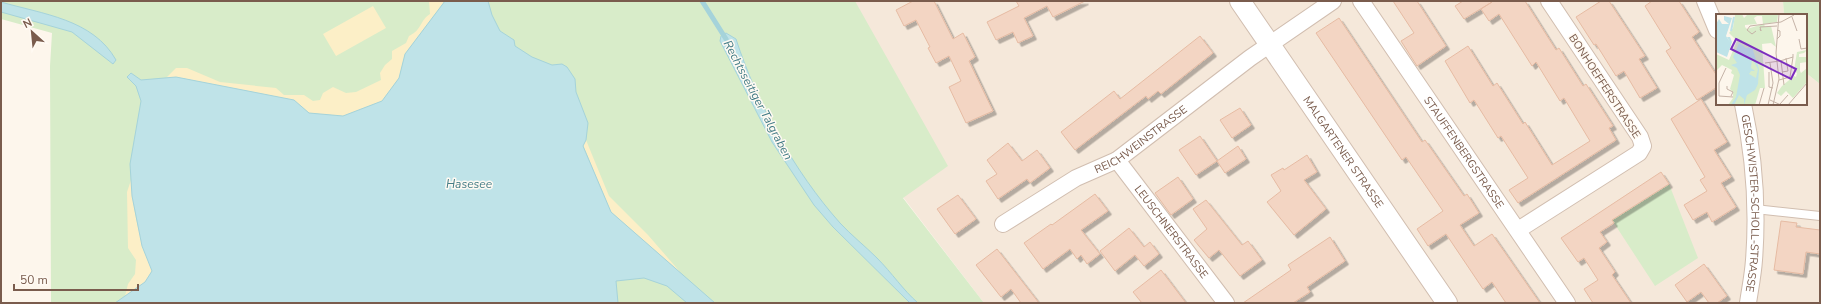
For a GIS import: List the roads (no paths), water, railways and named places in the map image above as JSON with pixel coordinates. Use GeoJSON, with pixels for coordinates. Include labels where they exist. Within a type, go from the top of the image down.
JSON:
{"type":"FeatureCollection","features":[{"type":"Feature","properties":{"kind":"street","name":"MALGARTENER STRASSE"},"geometry":{"type":"LineString","coordinates":[[1240,1],[1447,303]]}},
{"type":"Feature","properties":{"kind":"street","name":"REICHWEINSTRASSE"},"geometry":{"type":"LineString","coordinates":[[1003,224],[1076,178],[1117,160],[1270,44],[1333,1]]}},
{"type":"Feature","properties":{"kind":"street","name":"STAUFFENBERGSTRASSE"},"geometry":{"type":"LineString","coordinates":[[1361,1],[1567,303]]}},
{"type":"Feature","properties":{"kind":"street","name":"BONHOEFFERSTRASSE"},"geometry":{"type":"LineString","coordinates":[[1518,230],[1639,153],[1642,146],[1640,137],[1549,1]]}},
{"type":"Feature","properties":{"kind":"street"},"geometry":{"type":"LineString","coordinates":[[1705,1],[1716,28]]}},
{"type":"Feature","properties":{"kind":"street","name":"GESCHWISTER-SCHOLL-STRASSE"},"geometry":{"type":"LineString","coordinates":[[1743,105],[1753,162],[1755,209],[1754,261],[1748,303]]}},
{"type":"Feature","properties":{"kind":"street","name":"LEUSCHNERSTRASSE"},"geometry":{"type":"LineString","coordinates":[[1117,160],[1226,303]]}},
{"type":"Feature","properties":{"kind":"lane"},"geometry":{"type":"LineString","coordinates":[[1755,209],[1820,216]]}},
{"type":"Feature","properties":{"kind":"water","name":"Hasesee"},"geometry":{"type":"Polygon","coordinates":[[[445,1],[488,1],[492,15],[500,31],[514,40],[515,46],[532,57],[552,65],[562,64],[567,67],[575,79],[576,92],[588,123],[586,140],[583,146],[611,212],[715,303],[687,303],[667,286],[644,278],[616,281],[618,303],[115,303],[145,282],[152,271],[142,246],[132,196],[130,164],[141,101],[136,86],[127,77],[131,73],[141,80],[176,77],[294,100],[309,113],[343,116],[382,101],[399,78],[405,54],[445,1]]]}},
{"type":"Feature","properties":{"kind":"water"},"geometry":{"type":"Polygon","coordinates":[[[1,2],[65,20],[80,27],[94,35],[106,46],[116,60],[113,64],[72,32],[1,12],[1,2]]]}},
{"type":"Feature","properties":{"kind":"water"},"geometry":{"type":"Polygon","coordinates":[[[726,33],[736,39],[766,112],[792,159],[807,181],[840,223],[877,258],[907,293],[918,303],[910,303],[833,227],[814,205],[772,142],[720,41],[721,36],[726,33]]]}},
{"type":"Feature","properties":{"kind":"waterway","name":"Rechtsseitiger Talgraben"},"geometry":{"type":"LineString","coordinates":[[702,1],[726,39]]}}]}
